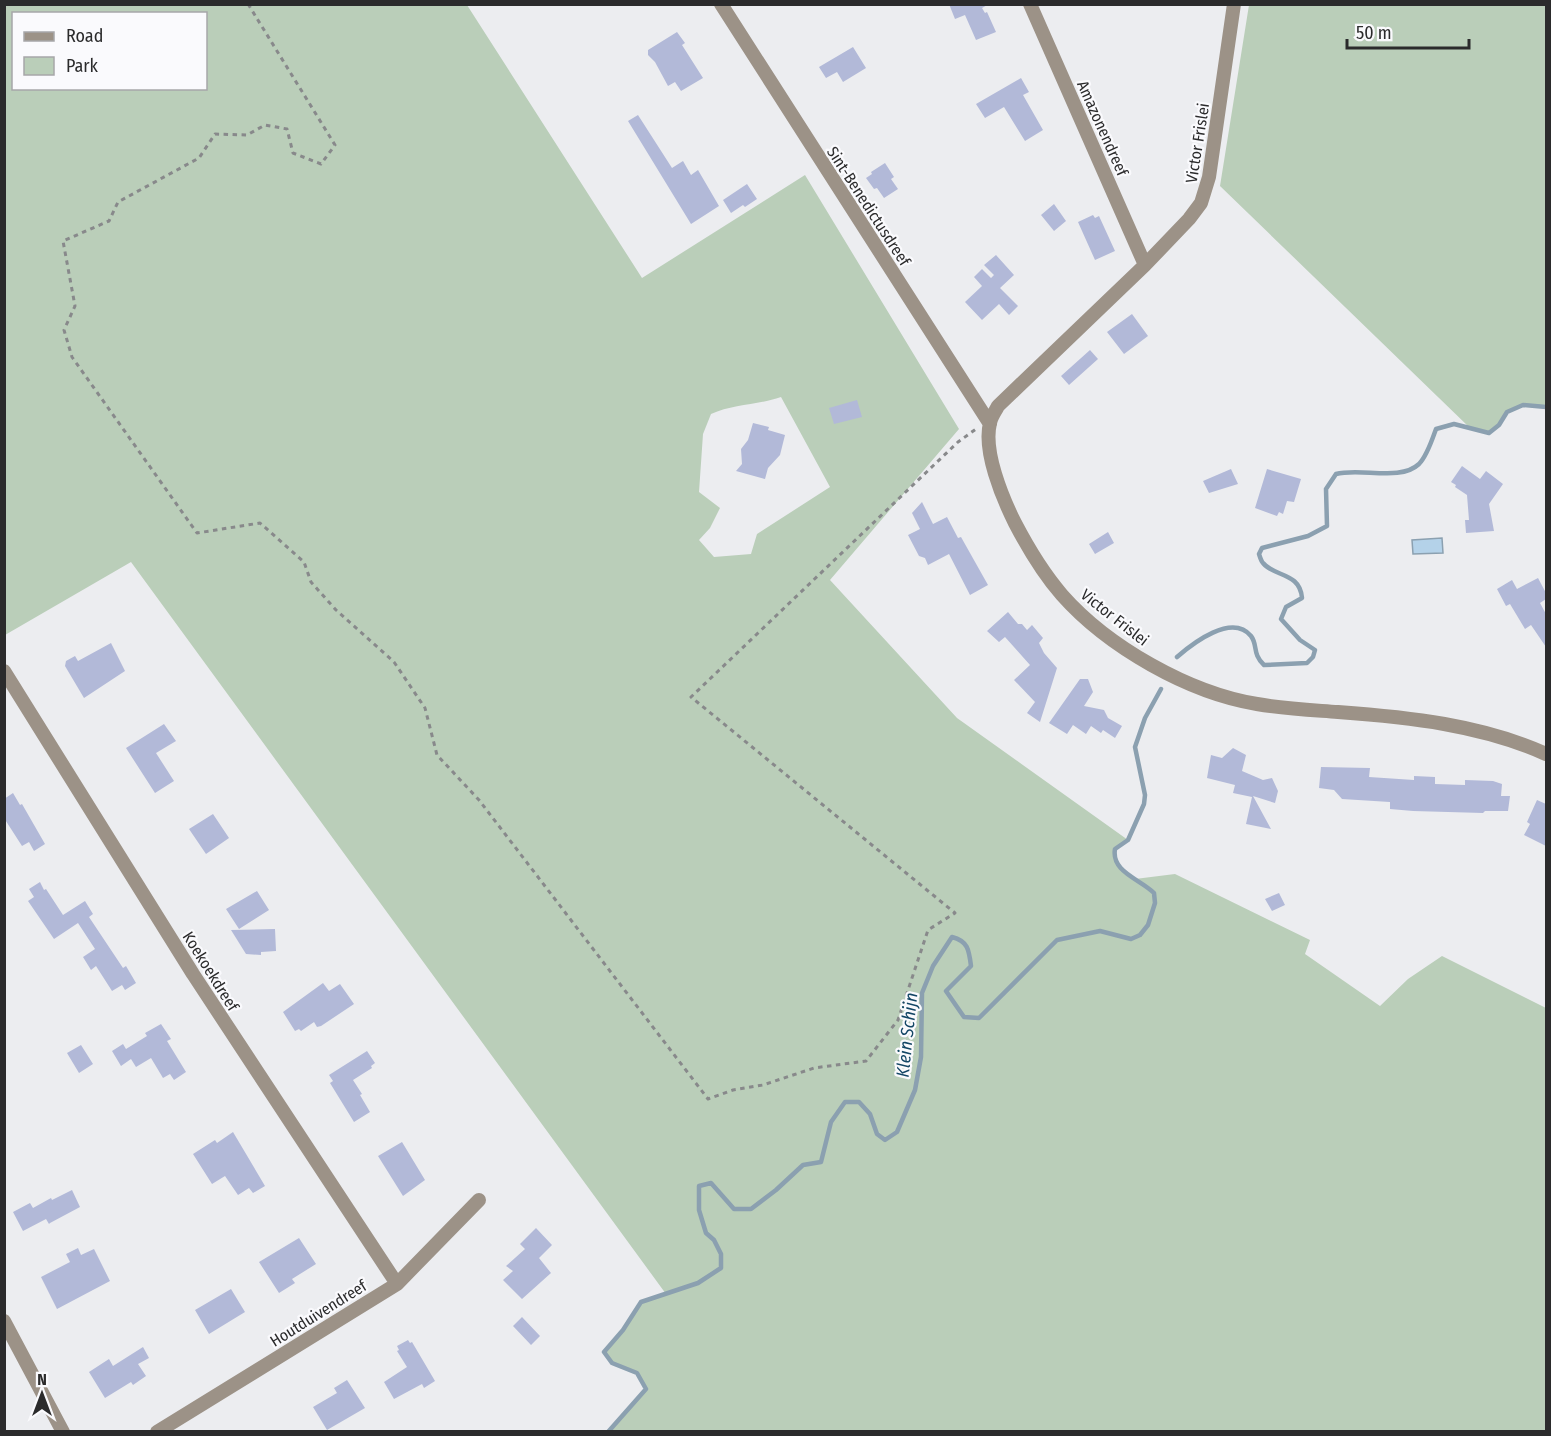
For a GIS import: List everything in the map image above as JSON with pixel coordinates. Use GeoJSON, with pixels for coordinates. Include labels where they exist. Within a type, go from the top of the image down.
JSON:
{"type":"FeatureCollection","features":[{"type":"Feature","properties":{"kind":"street","name":"Sint-Benedictusdreef"},"geometry":{"type":"LineString","coordinates":[[721,4],[990,424]]}},
{"type":"Feature","properties":{"kind":"street","name":"Amazonendreef"},"geometry":{"type":"LineString","coordinates":[[1030,4],[1145,265]]}},
{"type":"Feature","properties":{"kind":"street","name":"Victor Frislei"},"geometry":{"type":"LineString","coordinates":[[1234,4],[1207,189],[1201,203],[1189,219],[1145,265],[998,406],[990,424],[991,450],[1005,504],[1033,556],[1061,594],[1077,610],[1127,650],[1201,688],[1237,700],[1277,707],[1431,722],[1495,736],[1546,754]]}},
{"type":"Feature","properties":{"kind":"street","name":"Koekoekdreef"},"geometry":{"type":"LineString","coordinates":[[4,671],[193,974],[397,1284]]}},
{"type":"Feature","properties":{"kind":"street","name":"Houtduivendreef"},"geometry":{"type":"LineString","coordinates":[[157,1431],[397,1284],[479,1200]]}},
{"type":"Feature","properties":{"kind":"street"},"geometry":{"type":"LineString","coordinates":[[4,1322],[63,1431]]}},
{"type":"Feature","properties":{"kind":"path"},"geometry":{"type":"LineString","coordinates":[[248,4],[335,145],[321,164],[293,153],[287,129],[265,126],[247,135],[215,134],[199,158],[118,202],[109,220],[63,241],[75,306],[64,330],[72,357],[197,533],[260,523],[304,562],[311,582],[336,610],[394,662],[425,708],[437,755],[479,800],[708,1099],[814,1068],[866,1061],[898,1020],[928,930],[955,913],[691,697],[958,442]]}},
{"type":"Feature","properties":{"kind":"green space"},"geometry":{"type":"Polygon","coordinates":[[[4,5],[467,5],[642,278],[805,175],[959,429],[830,580],[957,718],[1128,840],[1115,849],[1115,859],[1123,870],[1135,879],[1175,874],[1310,940],[1305,954],[1380,1006],[1408,979],[1442,956],[1546,1008],[1546,1431],[608,1431],[646,1389],[637,1373],[612,1363],[604,1352],[623,1330],[641,1302],[666,1294],[131,562],[5,635],[4,5]],[[781,397],[728,408],[711,414],[703,434],[699,492],[720,508],[710,528],[699,540],[714,557],[751,554],[757,534],[830,487],[781,397]]]}},
{"type":"Feature","properties":{"kind":"green space"},"geometry":{"type":"Polygon","coordinates":[[[1249,5],[1546,5],[1546,407],[1523,405],[1508,412],[1499,425],[1489,433],[1470,428],[1220,186],[1249,5]]]}},
{"type":"Feature","properties":{"kind":"water"},"geometry":{"type":"Polygon","coordinates":[[[1442,538],[1443,553],[1413,554],[1412,540],[1442,538]]]}},
{"type":"Feature","properties":{"kind":"building"},"geometry":{"type":"Polygon","coordinates":[[[949,4],[989,4],[982,8],[985,13],[987,12],[996,32],[976,40],[965,15],[955,19],[949,4]]]}},
{"type":"Feature","properties":{"kind":"building"},"geometry":{"type":"Polygon","coordinates":[[[677,32],[685,43],[682,45],[703,78],[681,91],[675,82],[668,86],[655,62],[648,55],[648,50],[677,32]]]}},
{"type":"Feature","properties":{"kind":"building"},"geometry":{"type":"Polygon","coordinates":[[[853,47],[866,68],[843,82],[837,72],[826,78],[819,67],[853,47]]]}},
{"type":"Feature","properties":{"kind":"building"},"geometry":{"type":"Polygon","coordinates":[[[1021,78],[1029,92],[1023,95],[1043,130],[1025,141],[1004,107],[985,118],[976,104],[1021,78]]]}},
{"type":"Feature","properties":{"kind":"building"},"geometry":{"type":"Polygon","coordinates":[[[638,115],[672,168],[683,161],[691,175],[698,170],[719,206],[691,224],[628,121],[638,115]]]}},
{"type":"Feature","properties":{"kind":"building"},"geometry":{"type":"Polygon","coordinates":[[[885,163],[898,189],[884,198],[866,178],[885,163]]]}},
{"type":"Feature","properties":{"kind":"building"},"geometry":{"type":"Polygon","coordinates":[[[747,184],[757,199],[731,213],[723,200],[747,184]]]}},
{"type":"Feature","properties":{"kind":"building"},"geometry":{"type":"Polygon","coordinates":[[[1054,204],[1066,221],[1054,231],[1041,215],[1054,204]]]}},
{"type":"Feature","properties":{"kind":"building"},"geometry":{"type":"Polygon","coordinates":[[[1093,215],[1095,218],[1099,216],[1115,251],[1095,260],[1078,222],[1093,215]]]}},
{"type":"Feature","properties":{"kind":"building"},"geometry":{"type":"Polygon","coordinates":[[[996,255],[1014,275],[1000,288],[1018,306],[1009,315],[999,304],[982,320],[965,302],[982,286],[974,277],[982,269],[991,278],[994,275],[984,265],[996,255]]]}},
{"type":"Feature","properties":{"kind":"building"},"geometry":{"type":"Polygon","coordinates":[[[1132,314],[1148,336],[1124,354],[1107,332],[1132,314]]]}},
{"type":"Feature","properties":{"kind":"building"},"geometry":{"type":"Polygon","coordinates":[[[1090,350],[1098,359],[1069,385],[1061,376],[1090,350]]]}},
{"type":"Feature","properties":{"kind":"building"},"geometry":{"type":"Polygon","coordinates":[[[857,400],[862,417],[834,424],[829,408],[857,400]]]}},
{"type":"Feature","properties":{"kind":"building"},"geometry":{"type":"Polygon","coordinates":[[[753,423],[769,427],[768,430],[785,435],[780,455],[768,468],[765,479],[736,471],[742,464],[741,449],[748,440],[753,423]]]}},
{"type":"Feature","properties":{"kind":"building"},"geometry":{"type":"Polygon","coordinates":[[[1462,466],[1480,479],[1486,471],[1503,484],[1489,504],[1494,531],[1466,533],[1465,520],[1469,520],[1467,495],[1451,482],[1462,466]]]}},
{"type":"Feature","properties":{"kind":"building"},"geometry":{"type":"Polygon","coordinates":[[[1231,469],[1238,484],[1209,493],[1203,481],[1231,469]]]}},
{"type":"Feature","properties":{"kind":"building"},"geometry":{"type":"Polygon","coordinates":[[[1267,469],[1301,479],[1294,502],[1287,501],[1283,514],[1279,512],[1277,516],[1255,508],[1267,469]]]}},
{"type":"Feature","properties":{"kind":"building"},"geometry":{"type":"Polygon","coordinates":[[[922,502],[933,524],[947,517],[988,585],[970,595],[949,554],[928,565],[925,558],[919,556],[908,535],[920,529],[912,513],[922,502]]]}},
{"type":"Feature","properties":{"kind":"building"},"geometry":{"type":"Polygon","coordinates":[[[1108,532],[1114,543],[1095,554],[1089,544],[1108,532]]]}},
{"type":"Feature","properties":{"kind":"building"},"geometry":{"type":"Polygon","coordinates":[[[1538,578],[1546,593],[1546,599],[1540,603],[1546,614],[1546,647],[1531,625],[1525,629],[1510,604],[1506,606],[1497,589],[1512,580],[1517,589],[1538,578]]]}},
{"type":"Feature","properties":{"kind":"building"},"geometry":{"type":"Polygon","coordinates":[[[1008,612],[1018,624],[1022,624],[1027,630],[1032,625],[1043,638],[1039,643],[1044,653],[1057,668],[1040,722],[1027,713],[1035,702],[1014,680],[1030,665],[1005,637],[999,642],[987,631],[1008,612]]]}},
{"type":"Feature","properties":{"kind":"building"},"geometry":{"type":"Polygon","coordinates":[[[111,643],[125,671],[84,698],[65,666],[66,661],[75,656],[78,661],[111,643]]]}},
{"type":"Feature","properties":{"kind":"building"},"geometry":{"type":"Polygon","coordinates":[[[1080,679],[1088,679],[1093,692],[1084,706],[1104,710],[1108,718],[1122,726],[1115,738],[1091,726],[1086,734],[1073,725],[1067,734],[1049,723],[1080,679]]]}},
{"type":"Feature","properties":{"kind":"building"},"geometry":{"type":"Polygon","coordinates":[[[164,724],[176,741],[156,753],[174,781],[155,793],[126,748],[164,724]]]}},
{"type":"Feature","properties":{"kind":"building"},"geometry":{"type":"Polygon","coordinates":[[[1233,748],[1246,755],[1242,771],[1263,780],[1272,778],[1278,791],[1275,803],[1253,796],[1271,829],[1246,824],[1252,797],[1233,793],[1235,785],[1207,778],[1211,755],[1222,758],[1233,748]]]}},
{"type":"Feature","properties":{"kind":"building"},"geometry":{"type":"Polygon","coordinates":[[[1321,767],[1370,768],[1369,777],[1414,780],[1414,776],[1435,777],[1435,784],[1465,785],[1465,780],[1493,781],[1502,784],[1501,796],[1510,796],[1508,811],[1485,811],[1483,813],[1413,811],[1390,809],[1390,802],[1342,799],[1334,790],[1319,788],[1321,767]]]}},
{"type":"Feature","properties":{"kind":"building"},"geometry":{"type":"Polygon","coordinates":[[[13,793],[45,844],[34,851],[29,842],[22,846],[4,818],[4,799],[13,793]]]}},
{"type":"Feature","properties":{"kind":"building"},"geometry":{"type":"Polygon","coordinates":[[[1537,800],[1546,804],[1546,846],[1524,835],[1537,800]]]}},
{"type":"Feature","properties":{"kind":"building"},"geometry":{"type":"Polygon","coordinates":[[[213,814],[229,838],[206,854],[189,829],[213,814]]]}},
{"type":"Feature","properties":{"kind":"building"},"geometry":{"type":"Polygon","coordinates":[[[40,882],[63,915],[85,901],[93,914],[89,917],[123,968],[126,966],[136,983],[125,990],[122,985],[112,991],[96,966],[91,970],[83,957],[95,949],[78,923],[54,939],[28,901],[34,897],[29,889],[40,882]]]}},
{"type":"Feature","properties":{"kind":"building"},"geometry":{"type":"Polygon","coordinates":[[[257,891],[269,910],[239,929],[226,909],[257,891]]]}},
{"type":"Feature","properties":{"kind":"building"},"geometry":{"type":"Polygon","coordinates":[[[1279,893],[1285,905],[1272,911],[1265,899],[1279,893]]]}},
{"type":"Feature","properties":{"kind":"building"},"geometry":{"type":"Polygon","coordinates":[[[275,929],[276,951],[261,952],[261,955],[246,954],[231,930],[275,929]]]}},
{"type":"Feature","properties":{"kind":"building"},"geometry":{"type":"Polygon","coordinates":[[[323,983],[329,991],[340,984],[354,1004],[321,1026],[317,1027],[314,1022],[301,1031],[299,1029],[295,1031],[283,1012],[323,983]]]}},
{"type":"Feature","properties":{"kind":"building"},"geometry":{"type":"Polygon","coordinates":[[[161,1024],[171,1039],[167,1041],[186,1072],[174,1080],[170,1074],[163,1078],[151,1058],[136,1067],[131,1059],[121,1066],[112,1051],[123,1044],[126,1049],[147,1036],[145,1033],[161,1024]]]}},
{"type":"Feature","properties":{"kind":"building"},"geometry":{"type":"Polygon","coordinates":[[[81,1045],[93,1064],[79,1073],[67,1053],[81,1045]]]}},
{"type":"Feature","properties":{"kind":"building"},"geometry":{"type":"Polygon","coordinates":[[[367,1051],[375,1063],[371,1066],[372,1068],[353,1080],[370,1112],[354,1122],[330,1083],[333,1081],[329,1075],[367,1051]]]}},
{"type":"Feature","properties":{"kind":"building"},"geometry":{"type":"Polygon","coordinates":[[[233,1132],[265,1186],[253,1193],[249,1188],[238,1195],[225,1176],[212,1184],[193,1154],[215,1140],[217,1143],[233,1132]]]}},
{"type":"Feature","properties":{"kind":"building"},"geometry":{"type":"Polygon","coordinates":[[[402,1142],[425,1180],[403,1196],[378,1156],[402,1142]]]}},
{"type":"Feature","properties":{"kind":"building"},"geometry":{"type":"Polygon","coordinates":[[[72,1190],[80,1207],[49,1224],[46,1219],[23,1231],[13,1212],[30,1203],[33,1208],[72,1190]]]}},
{"type":"Feature","properties":{"kind":"building"},"geometry":{"type":"Polygon","coordinates":[[[536,1228],[552,1245],[539,1258],[551,1273],[522,1299],[503,1280],[513,1271],[506,1266],[525,1249],[520,1244],[536,1228]]]}},
{"type":"Feature","properties":{"kind":"building"},"geometry":{"type":"Polygon","coordinates":[[[299,1238],[316,1264],[292,1279],[295,1283],[279,1293],[259,1262],[299,1238]]]}},
{"type":"Feature","properties":{"kind":"building"},"geometry":{"type":"Polygon","coordinates":[[[78,1248],[81,1255],[94,1249],[110,1281],[57,1309],[41,1277],[70,1262],[66,1254],[78,1248]]]}},
{"type":"Feature","properties":{"kind":"building"},"geometry":{"type":"Polygon","coordinates":[[[231,1289],[245,1312],[209,1334],[195,1310],[231,1289]]]}},
{"type":"Feature","properties":{"kind":"building"},"geometry":{"type":"Polygon","coordinates":[[[522,1317],[540,1336],[531,1345],[513,1326],[522,1317]]]}},
{"type":"Feature","properties":{"kind":"building"},"geometry":{"type":"Polygon","coordinates":[[[408,1340],[412,1342],[435,1381],[424,1388],[422,1384],[394,1399],[384,1382],[407,1367],[397,1351],[399,1350],[397,1346],[408,1340]]]}},
{"type":"Feature","properties":{"kind":"building"},"geometry":{"type":"Polygon","coordinates":[[[143,1347],[149,1358],[138,1364],[146,1376],[133,1385],[131,1382],[105,1398],[89,1372],[109,1359],[113,1366],[143,1347]]]}},
{"type":"Feature","properties":{"kind":"building"},"geometry":{"type":"Polygon","coordinates":[[[347,1380],[365,1408],[327,1430],[313,1407],[337,1393],[334,1388],[347,1380]]]}},
{"type":"Feature","properties":{"kind":"waterway","name":"Klein Schijn"},"geometry":{"type":"LineString","coordinates":[[1177,657],[1202,638],[1223,629],[1234,628],[1243,630],[1251,636],[1256,653],[1264,665],[1307,663],[1313,657],[1315,650],[1300,640],[1281,619],[1286,607],[1302,598],[1300,590],[1292,579],[1273,571],[1263,563],[1259,554],[1262,548],[1308,536],[1327,526],[1326,489],[1336,474],[1346,472],[1391,473],[1411,469],[1424,457],[1436,429],[1454,424],[1489,433],[1499,425],[1507,412],[1523,405],[1546,407]]}},
{"type":"Feature","properties":{"kind":"waterway","name":"Klein Schijn"},"geometry":{"type":"LineString","coordinates":[[608,1432],[646,1389],[637,1373],[612,1363],[604,1352],[623,1330],[641,1302],[698,1283],[721,1268],[721,1254],[714,1240],[706,1233],[699,1210],[699,1186],[711,1183],[734,1209],[751,1209],[803,1165],[821,1162],[831,1122],[845,1102],[859,1102],[870,1114],[877,1134],[885,1140],[897,1132],[915,1090],[921,1057],[922,993],[933,966],[952,937],[967,947],[971,966],[946,991],[964,1017],[979,1018],[1057,940],[1100,931],[1131,939],[1140,935],[1148,925],[1155,903],[1154,893],[1117,864],[1115,849],[1128,840],[1144,804],[1145,795],[1135,747],[1145,718],[1161,689]]}}]}
